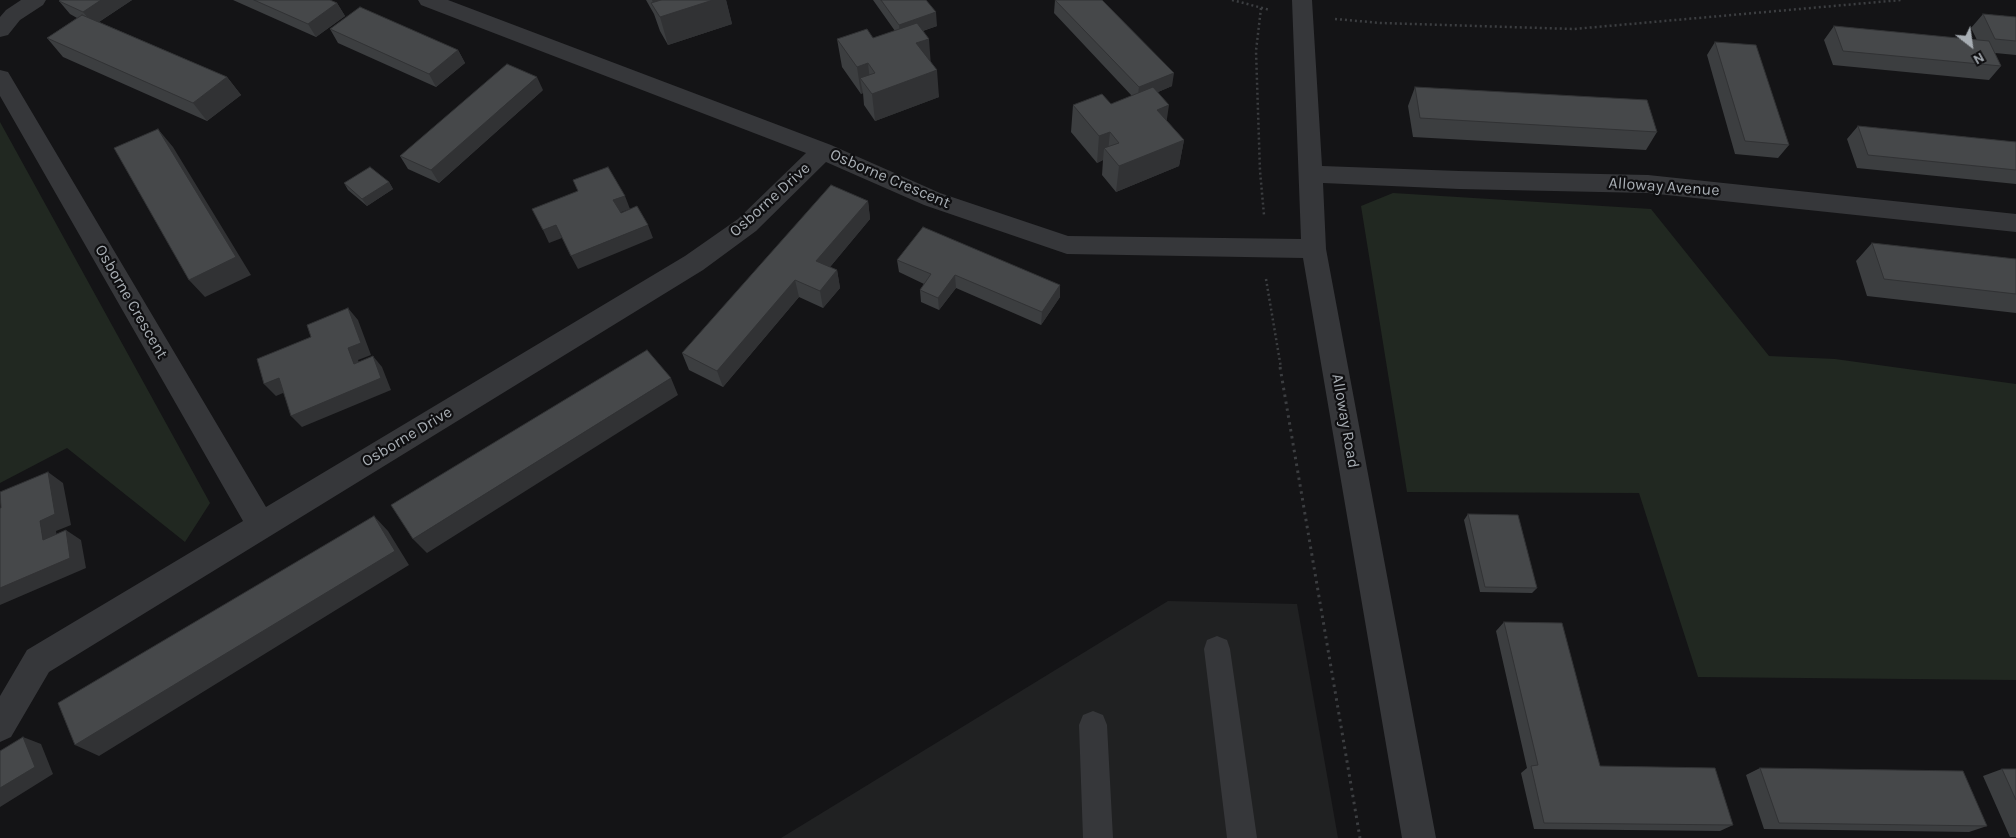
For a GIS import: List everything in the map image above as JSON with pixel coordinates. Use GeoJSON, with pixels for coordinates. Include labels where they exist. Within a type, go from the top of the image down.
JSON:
{"type":"FeatureCollection","features":[{"type":"Feature","properties":{"kind":"street"},"geometry":{"type":"LineString","coordinates":[[0,30],[12,15],[36,0]]}},
{"type":"Feature","properties":{"kind":"street","name":"Osborne Crescent"},"geometry":{"type":"LineString","coordinates":[[428,0],[823,151],[932,198],[1067,245],[1314,249]]}},
{"type":"Feature","properties":{"kind":"street","name":"Alloway Road"},"geometry":{"type":"LineString","coordinates":[[1302,8],[1314,249],[1419,838]]}},
{"type":"Feature","properties":{"kind":"street","name":"Osborne Crescent"},"geometry":{"type":"LineString","coordinates":[[0,77],[261,526]]}},
{"type":"Feature","properties":{"kind":"street","name":"Osborne Drive"},"geometry":{"type":"LineString","coordinates":[[0,726],[38,661],[694,263],[747,224],[823,151]]}},
{"type":"Feature","properties":{"kind":"street","name":"Alloway Avenue"},"geometry":{"type":"LineString","coordinates":[[1310,174],[1459,180],[1648,184],[2016,222]]}},
{"type":"Feature","properties":{"kind":"lane"},"geometry":{"type":"LineString","coordinates":[[1217,649],[1242,838]]}},
{"type":"Feature","properties":{"kind":"lane"},"geometry":{"type":"LineString","coordinates":[[1093,725],[1098,838]]}},
{"type":"Feature","properties":{"kind":"path"},"geometry":{"type":"LineString","coordinates":[[1232,0],[1261,8],[1302,8],[1381,23],[1574,29],[1901,0]]}},
{"type":"Feature","properties":{"kind":"path"},"geometry":{"type":"LineString","coordinates":[[1261,8],[1256,51],[1260,171],[1267,249],[1266,276],[1321,616],[1360,838]]}},
{"type":"Feature","properties":{"kind":"shaded area"},"geometry":{"type":"Polygon","coordinates":[[[0,122],[210,503],[185,542],[67,448],[0,483],[0,122]]]}},
{"type":"Feature","properties":{"kind":"shaded area"},"geometry":{"type":"Polygon","coordinates":[[[1393,193],[1651,209],[1769,356],[1835,359],[2016,384],[2016,680],[1698,677],[1639,493],[1407,492],[1361,206],[1393,193]]]}},
{"type":"Feature","properties":{"kind":"shaded area"},"geometry":{"type":"Polygon","coordinates":[[[1168,601],[1297,604],[1338,838],[781,838],[1168,601]]]}},
{"type":"Feature","properties":{"kind":"building"},"geometry":{"type":"Polygon","coordinates":[[[60,0],[101,0],[83,12],[60,0]]]}},
{"type":"Feature","properties":{"kind":"building"},"geometry":{"type":"Polygon","coordinates":[[[254,0],[330,0],[337,3],[308,24],[254,0]]]}},
{"type":"Feature","properties":{"kind":"building"},"geometry":{"type":"Polygon","coordinates":[[[661,0],[713,0],[660,17],[651,3],[661,0]]]}},
{"type":"Feature","properties":{"kind":"building"},"geometry":{"type":"Polygon","coordinates":[[[881,0],[926,0],[936,12],[899,25],[881,0]]]}},
{"type":"Feature","properties":{"kind":"building"},"geometry":{"type":"Polygon","coordinates":[[[1055,0],[1102,0],[1174,73],[1139,87],[1055,0]]]}},
{"type":"Feature","properties":{"kind":"building"},"geometry":{"type":"Polygon","coordinates":[[[360,7],[458,50],[429,74],[330,29],[360,7]]]}},
{"type":"Feature","properties":{"kind":"building"},"geometry":{"type":"Polygon","coordinates":[[[1983,14],[2016,17],[2016,41],[1995,39],[1983,14]]]}},
{"type":"Feature","properties":{"kind":"building"},"geometry":{"type":"Polygon","coordinates":[[[82,15],[227,77],[193,103],[47,38],[82,15]]]}},
{"type":"Feature","properties":{"kind":"building"},"geometry":{"type":"Polygon","coordinates":[[[917,23],[929,39],[916,43],[937,70],[872,94],[860,78],[875,73],[868,63],[857,67],[837,39],[867,29],[873,38],[917,23]]]}},
{"type":"Feature","properties":{"kind":"building"},"geometry":{"type":"Polygon","coordinates":[[[1834,26],[1989,41],[2001,66],[1843,51],[1834,26]]]}},
{"type":"Feature","properties":{"kind":"building"},"geometry":{"type":"Polygon","coordinates":[[[1715,42],[1756,45],[1789,145],[1745,141],[1715,42]]]}},
{"type":"Feature","properties":{"kind":"building"},"geometry":{"type":"Polygon","coordinates":[[[507,64],[537,77],[431,170],[400,156],[507,64]]]}},
{"type":"Feature","properties":{"kind":"building"},"geometry":{"type":"Polygon","coordinates":[[[1153,87],[1169,105],[1157,110],[1184,140],[1119,166],[1104,148],[1119,143],[1110,132],[1099,136],[1073,105],[1102,94],[1111,104],[1153,87]]]}},
{"type":"Feature","properties":{"kind":"building"},"geometry":{"type":"Polygon","coordinates":[[[1415,87],[1647,100],[1657,132],[1420,118],[1415,87]]]}},
{"type":"Feature","properties":{"kind":"building"},"geometry":{"type":"Polygon","coordinates":[[[1858,126],[2016,142],[2016,170],[1868,155],[1858,126]]]}},
{"type":"Feature","properties":{"kind":"building"},"geometry":{"type":"Polygon","coordinates":[[[158,129],[236,257],[189,280],[114,148],[158,129]]]}},
{"type":"Feature","properties":{"kind":"building"},"geometry":{"type":"Polygon","coordinates":[[[370,167],[389,182],[362,199],[344,183],[370,167]]]}},
{"type":"Feature","properties":{"kind":"building"},"geometry":{"type":"Polygon","coordinates":[[[608,167],[625,196],[613,200],[621,213],[637,206],[648,225],[571,256],[556,225],[543,230],[532,209],[578,191],[573,180],[608,167]]]}},
{"type":"Feature","properties":{"kind":"building"},"geometry":{"type":"Polygon","coordinates":[[[831,185],[868,201],[816,261],[837,270],[820,291],[795,280],[717,371],[682,353],[831,185]]]}},
{"type":"Feature","properties":{"kind":"building"},"geometry":{"type":"Polygon","coordinates":[[[923,227],[1060,285],[1042,312],[955,275],[938,298],[920,290],[931,274],[897,260],[923,227]]]}},
{"type":"Feature","properties":{"kind":"building"},"geometry":{"type":"Polygon","coordinates":[[[1872,243],[2016,259],[2016,294],[1884,279],[1872,243]]]}},
{"type":"Feature","properties":{"kind":"building"},"geometry":{"type":"Polygon","coordinates":[[[348,308],[361,343],[348,348],[354,364],[373,356],[381,378],[291,416],[279,378],[264,384],[257,359],[311,337],[307,325],[348,308]]]}},
{"type":"Feature","properties":{"kind":"building"},"geometry":{"type":"Polygon","coordinates":[[[647,350],[671,378],[413,539],[391,505],[647,350]]]}},
{"type":"Feature","properties":{"kind":"building"},"geometry":{"type":"Polygon","coordinates":[[[48,472],[55,514],[40,521],[43,540],[66,530],[70,558],[0,588],[0,492],[48,472]]]}},
{"type":"Feature","properties":{"kind":"building"},"geometry":{"type":"Polygon","coordinates":[[[1468,514],[1518,515],[1537,588],[1485,587],[1468,514]]]}},
{"type":"Feature","properties":{"kind":"building"},"geometry":{"type":"Polygon","coordinates":[[[374,516],[395,551],[75,745],[58,703],[374,516]]]}},
{"type":"Feature","properties":{"kind":"building"},"geometry":{"type":"Polygon","coordinates":[[[1504,622],[1562,623],[1600,766],[1715,768],[1733,825],[1544,823],[1531,766],[1538,765],[1504,622]]]}},
{"type":"Feature","properties":{"kind":"building"},"geometry":{"type":"Polygon","coordinates":[[[23,737],[35,767],[0,788],[0,751],[23,737]]]}},
{"type":"Feature","properties":{"kind":"building"},"geometry":{"type":"Polygon","coordinates":[[[1760,768],[1963,771],[1987,826],[1779,823],[1760,768]]]}},
{"type":"Feature","properties":{"kind":"building"},"geometry":{"type":"Polygon","coordinates":[[[2002,769],[2016,769],[2016,800],[2002,769]]]}}]}
